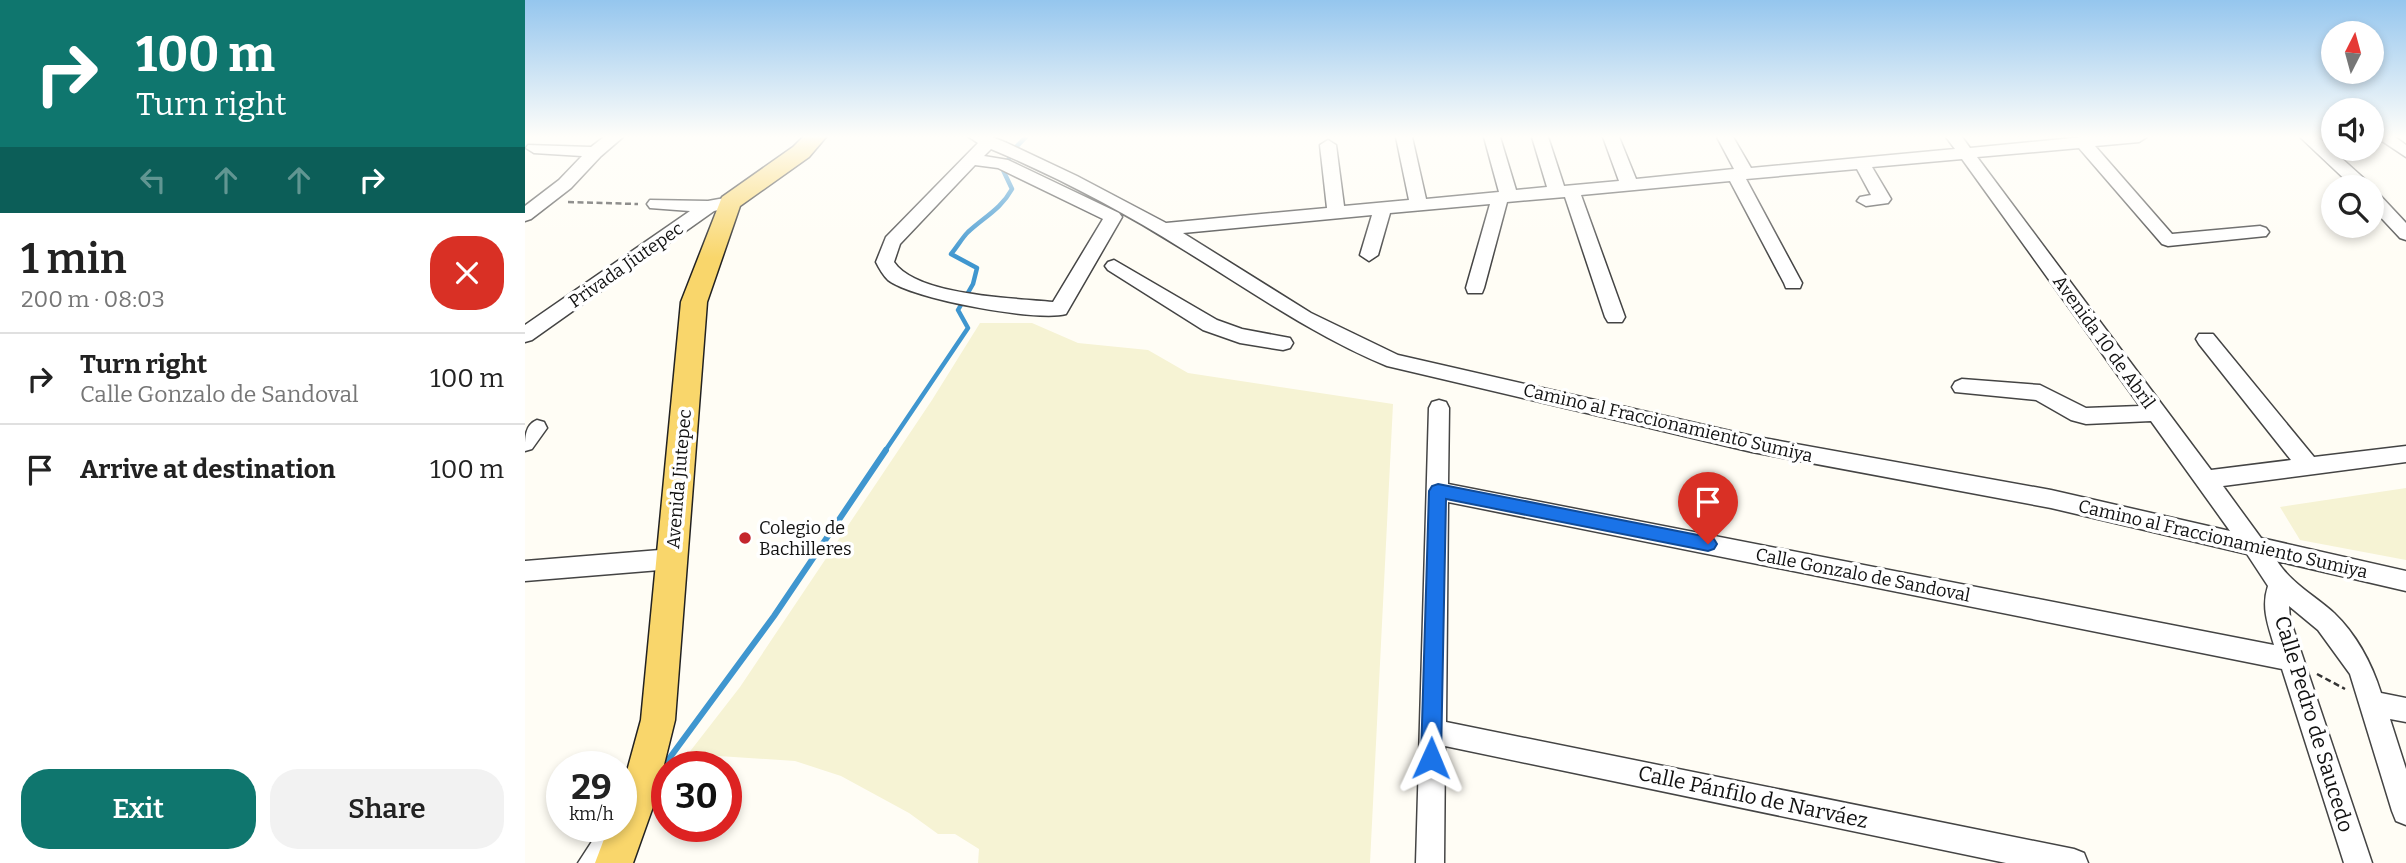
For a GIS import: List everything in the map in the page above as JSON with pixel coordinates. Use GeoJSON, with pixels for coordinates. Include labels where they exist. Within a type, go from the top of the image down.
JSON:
{"type":"FeatureCollection","features":[{"type":"Feature","properties":{"kind":"main road"},"geometry":{"type":"LineString","coordinates":[[719,205],[762,177]]}},
{"type":"Feature","properties":{"kind":"main road","name":"Avenida Jiutepec"},"geometry":{"type":"LineString","coordinates":[[637,784],[658,720],[694,302],[719,205]]}},
{"type":"Feature","properties":{"kind":"main road","name":"Avenida Jiutepec"},"geometry":{"type":"LineString","coordinates":[[614,863],[619,842]]}},
{"type":"Feature","properties":{"kind":"street"},"geometry":{"type":"LineString","coordinates":[[525,215],[534,201],[565,184],[571,177]]}},
{"type":"Feature","properties":{"kind":"street"},"geometry":{"type":"LineString","coordinates":[[954,177],[892,242],[886,252],[885,263],[891,273],[930,293],[1059,309],[1084,261],[1113,216],[1032,177]]}},
{"type":"Feature","properties":{"kind":"street","name":"Camino al Fraccionamiento Sumiya"},"geometry":{"type":"LineString","coordinates":[[1068,177],[1164,229],[1351,345],[1394,361],[1752,444],[2050,499],[2406,581]]}},
{"type":"Feature","properties":{"kind":"street"},"geometry":{"type":"LineString","coordinates":[[1332,177],[1336,213]]}},
{"type":"Feature","properties":{"kind":"street"},"geometry":{"type":"LineString","coordinates":[[1413,177],[1419,205]]}},
{"type":"Feature","properties":{"kind":"street"},"geometry":{"type":"LineString","coordinates":[[1475,288],[1505,197],[1501,177]]}},
{"type":"Feature","properties":{"kind":"street"},"geometry":{"type":"LineString","coordinates":[[1558,177],[1615,317]]}},
{"type":"Feature","properties":{"kind":"street"},"geometry":{"type":"LineString","coordinates":[[1626,177],[1629,184]]}},
{"type":"Feature","properties":{"kind":"street"},"geometry":{"type":"LineString","coordinates":[[1164,229],[1704,177]]}},
{"type":"Feature","properties":{"kind":"street"},"geometry":{"type":"LineString","coordinates":[[1742,177],[1793,283]]}},
{"type":"Feature","properties":{"kind":"street"},"geometry":{"type":"LineString","coordinates":[[1866,201],[1882,199],[1870,177]]}},
{"type":"Feature","properties":{"kind":"street","name":"Avenida 10 de Abril"},"geometry":{"type":"LineString","coordinates":[[1983,177],[2255,547]]}},
{"type":"Feature","properties":{"kind":"street"},"geometry":{"type":"LineString","coordinates":[[2114,177],[2168,240],[2260,232]]}},
{"type":"Feature","properties":{"kind":"street"},"geometry":{"type":"LineString","coordinates":[[656,204],[719,205]]}},
{"type":"Feature","properties":{"kind":"street","name":"Privada Jiutepec"},"geometry":{"type":"LineString","coordinates":[[525,335],[719,205]]}},
{"type":"Feature","properties":{"kind":"street"},"geometry":{"type":"LineString","coordinates":[[1369,255],[1383,208]]}},
{"type":"Feature","properties":{"kind":"street"},"geometry":{"type":"LineString","coordinates":[[2384,211],[2406,234]]}},
{"type":"Feature","properties":{"kind":"street"},"geometry":{"type":"LineString","coordinates":[[1114,266],[1210,325],[1240,336],[1278,342],[1288,308]]}},
{"type":"Feature","properties":{"kind":"street"},"geometry":{"type":"LineString","coordinates":[[2206,338],[2308,466]]}},
{"type":"Feature","properties":{"kind":"street"},"geometry":{"type":"LineString","coordinates":[[1962,387],[2041,393],[2086,416],[2156,412]]}},
{"type":"Feature","properties":{"kind":"street"},"geometry":{"type":"LineString","coordinates":[[1430,863],[1439,408]]}},
{"type":"Feature","properties":{"kind":"street"},"geometry":{"type":"LineString","coordinates":[[2206,480],[2406,454]]}},
{"type":"Feature","properties":{"kind":"street","name":"Calle Gonzalo de Sandoval"},"geometry":{"type":"LineString","coordinates":[[1438,491],[2289,659]]}},
{"type":"Feature","properties":{"kind":"street","name":"Calle Pedro de Saucedo"},"geometry":{"type":"LineString","coordinates":[[2255,547],[2280,585],[2327,622],[2361,669],[2406,811]]}},
{"type":"Feature","properties":{"kind":"street"},"geometry":{"type":"LineString","coordinates":[[525,571],[672,559]]}},
{"type":"Feature","properties":{"kind":"street","name":"Calle Pedro de Saucedo"},"geometry":{"type":"LineString","coordinates":[[2280,585],[2276,598],[2278,619],[2289,659],[2358,863]]}},
{"type":"Feature","properties":{"kind":"street"},"geometry":{"type":"LineString","coordinates":[[2372,704],[2406,710]]}},
{"type":"Feature","properties":{"kind":"street","name":"Calle Pánfilo de Narváez"},"geometry":{"type":"LineString","coordinates":[[1431,732],[2074,863]]}},
{"type":"Feature","properties":{"kind":"street"},"geometry":{"type":"LineString","coordinates":[[592,863],[608,842]]}},
{"type":"Feature","properties":{"kind":"path"},"geometry":{"type":"LineString","coordinates":[[534,201],[656,204]]}},
{"type":"Feature","properties":{"kind":"path"},"geometry":{"type":"LineString","coordinates":[[2289,659],[2372,704]]}},
{"type":"Feature","properties":{"kind":"shaded area"},"geometry":{"type":"Polygon","coordinates":[[[980,323],[1032,323],[1078,343],[1148,350],[1188,373],[1393,404],[1370,863],[978,863],[979,849],[955,834],[938,834],[909,813],[841,776],[795,761],[742,758],[742,751],[690,751],[740,687],[932,400],[980,323]]]}},
{"type":"Feature","properties":{"kind":"shaded area"},"geometry":{"type":"Polygon","coordinates":[[[2406,488],[2406,560],[2300,540],[2280,507],[2406,488]]]}},
{"type":"Feature","properties":{"kind":"waterway"},"geometry":{"type":"LineString","coordinates":[[885,451],[968,328],[958,310],[973,284],[977,268],[951,254],[968,232],[1008,196],[1012,189],[1006,177]]}},
{"type":"Feature","properties":{"kind":"waterway"},"geometry":{"type":"LineString","coordinates":[[675,751],[774,616],[886,450]]}},
{"type":"Feature","properties":{"kind":"place","name":"Colegio de Bachilleres"},"geometry":{"type":"Point","coordinates":[745,538]}},
{"type":"Feature","properties":{"kind":"route"},"geometry":{"type":"LineString","coordinates":[[1431,758],[1438,491],[1708,544]]}}]}
